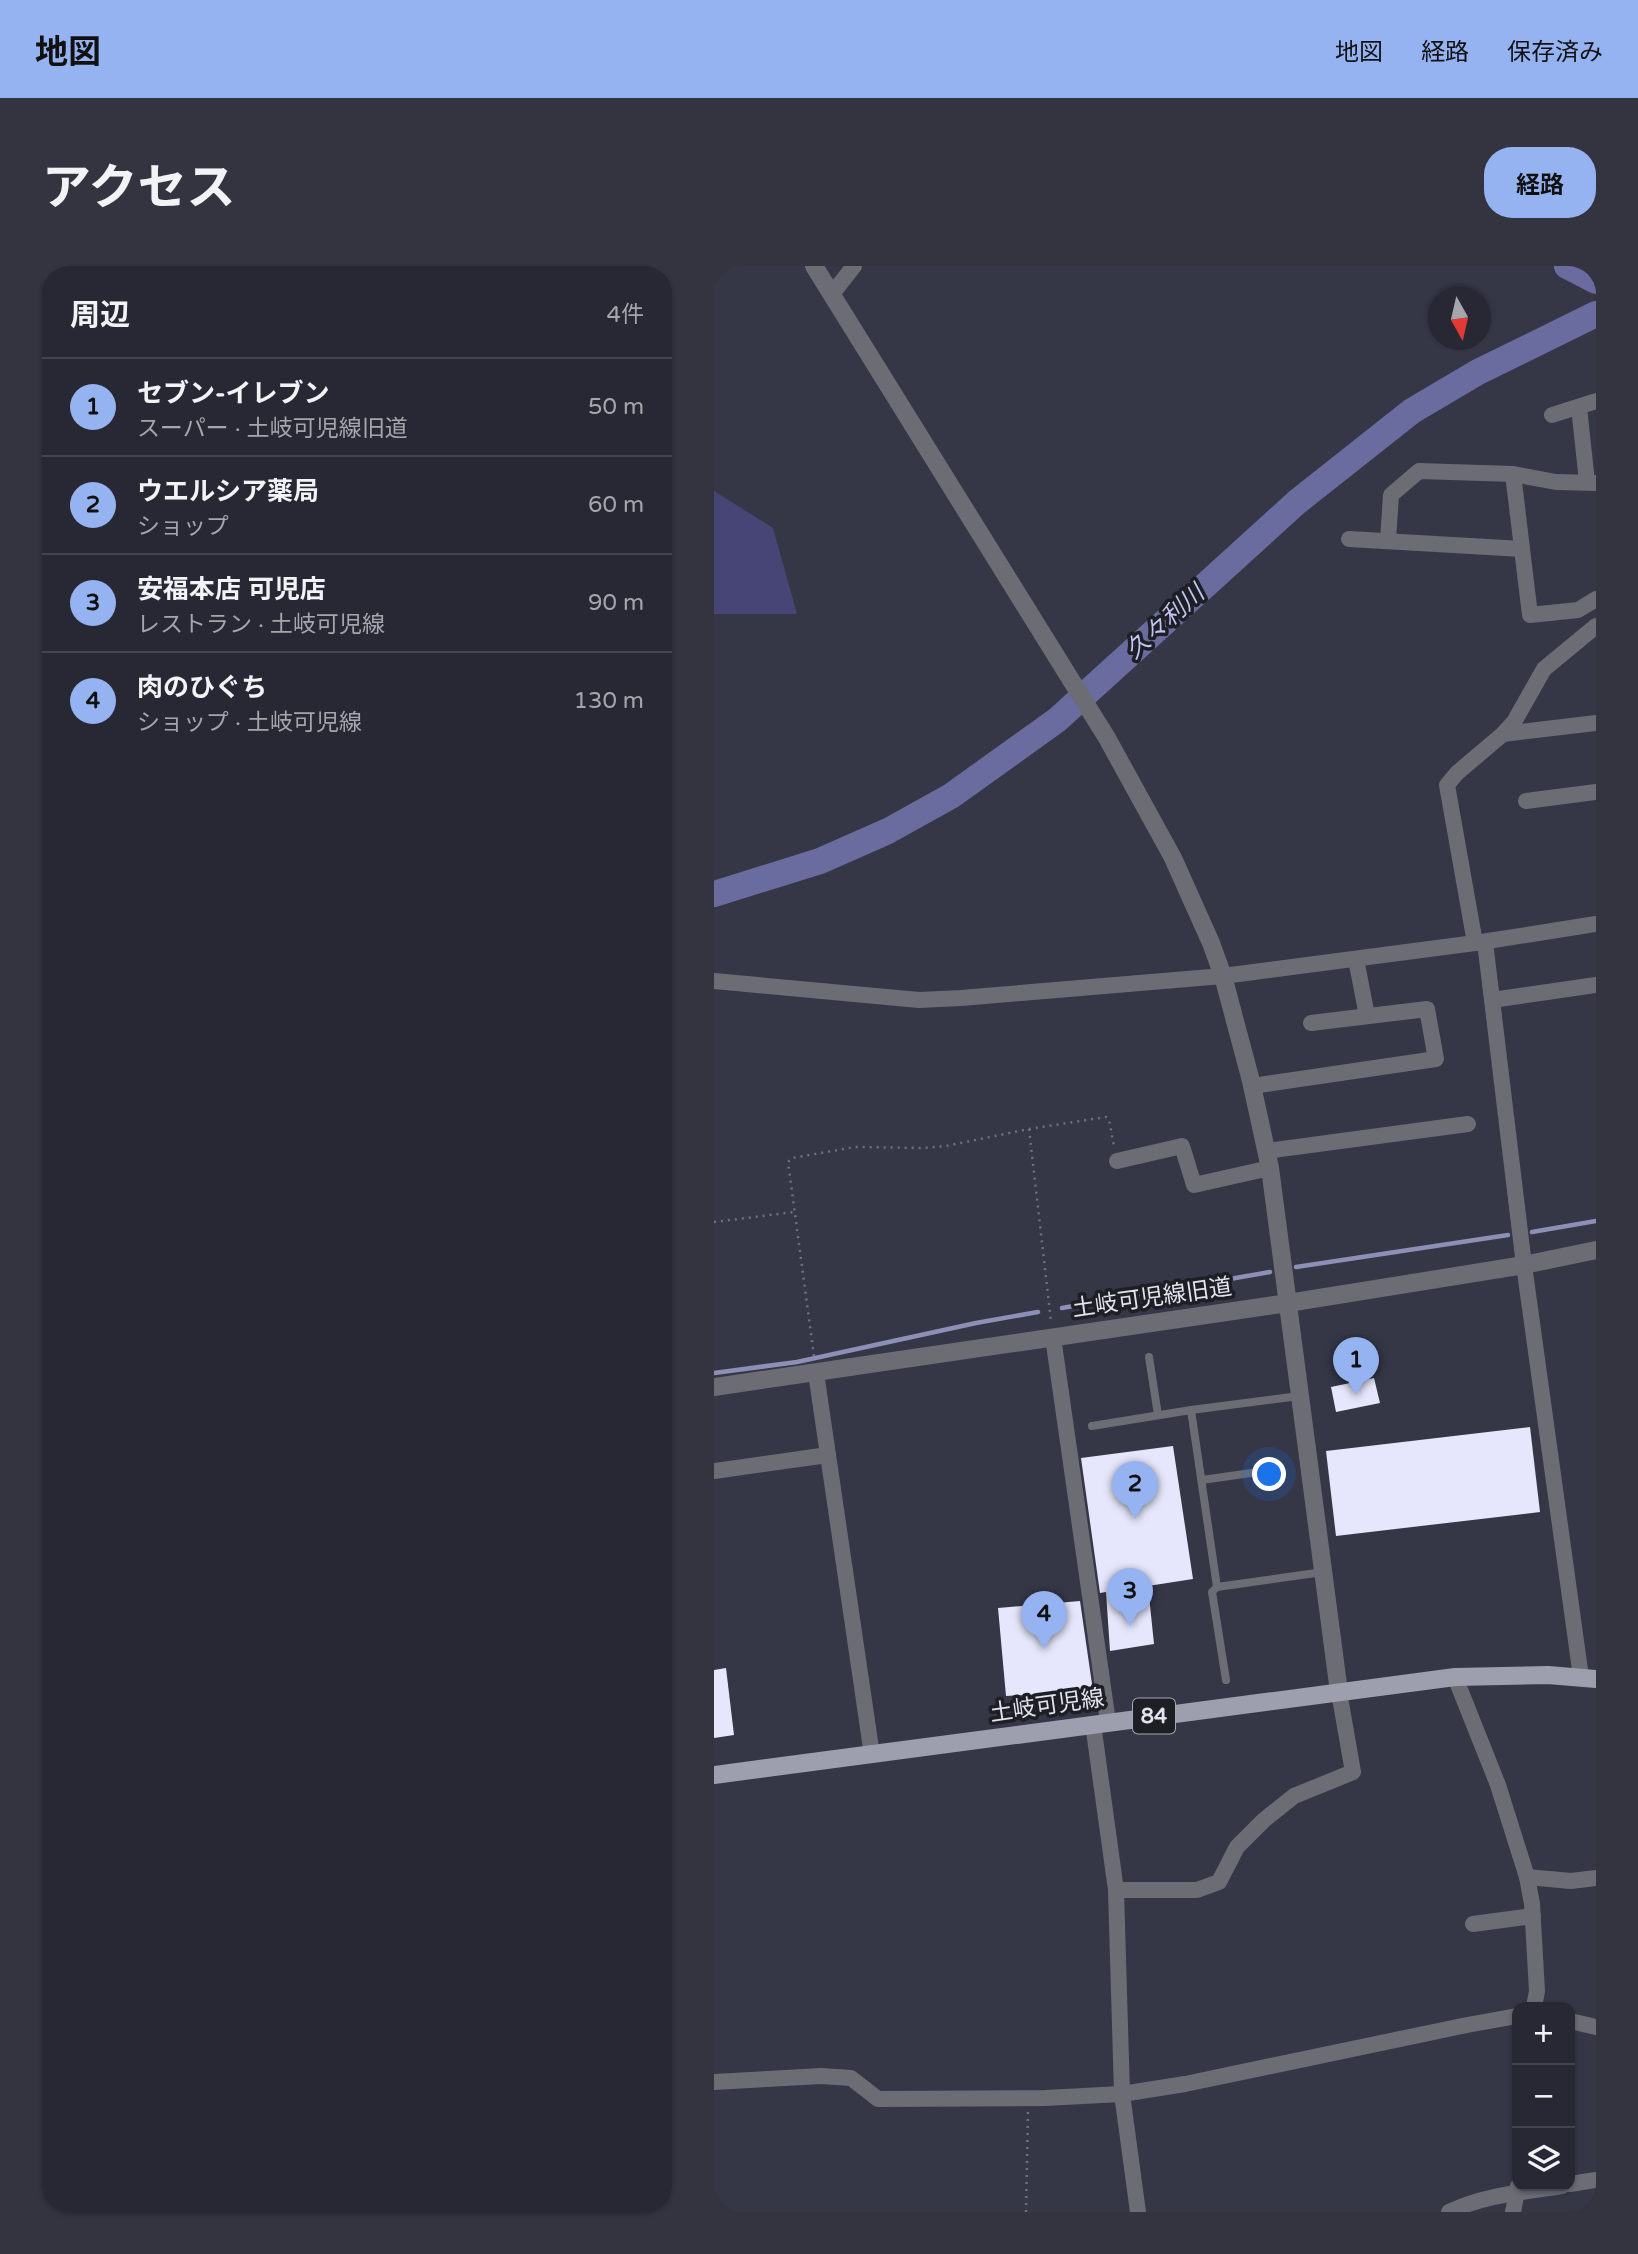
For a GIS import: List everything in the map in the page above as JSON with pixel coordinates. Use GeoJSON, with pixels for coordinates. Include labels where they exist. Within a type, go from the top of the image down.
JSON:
{"type":"FeatureCollection","features":[{"type":"Feature","properties":{"kind":"main road","name":"土岐可児線"},"geometry":{"type":"LineString","coordinates":[[714,1775],[1455,1677],[1548,1675],[1588,1678]]}},
{"type":"Feature","properties":{"kind":"street"},"geometry":{"type":"LineString","coordinates":[[814,266],[1107,738],[1173,858],[1223,976],[1268,1159],[1339,1692],[1353,1772],[1294,1796],[1264,1820],[1237,1847],[1219,1882],[1197,1890],[1116,1890]]}},
{"type":"Feature","properties":{"kind":"street"},"geometry":{"type":"LineString","coordinates":[[832,294],[854,266]]}},
{"type":"Feature","properties":{"kind":"street"},"geometry":{"type":"LineString","coordinates":[[1552,415],[1596,401]]}},
{"type":"Feature","properties":{"kind":"street"},"geometry":{"type":"LineString","coordinates":[[1388,540],[1391,495],[1419,471],[1513,474],[1556,482],[1592,482],[1579,407]]}},
{"type":"Feature","properties":{"kind":"street"},"geometry":{"type":"LineString","coordinates":[[1513,474],[1530,615],[1578,610],[1596,599]]}},
{"type":"Feature","properties":{"kind":"street"},"geometry":{"type":"LineString","coordinates":[[1349,539],[1522,549]]}},
{"type":"Feature","properties":{"kind":"street"},"geometry":{"type":"LineString","coordinates":[[1588,1678],[1524,1265],[1492,1000],[1447,785],[1514,722],[1544,669],[1596,626]]}},
{"type":"Feature","properties":{"kind":"street"},"geometry":{"type":"LineString","coordinates":[[1503,734],[1596,723]]}},
{"type":"Feature","properties":{"kind":"street"},"geometry":{"type":"LineString","coordinates":[[1527,801],[1596,792]]}},
{"type":"Feature","properties":{"kind":"street"},"geometry":{"type":"LineString","coordinates":[[714,981],[919,1000],[961,999],[1223,976],[1596,924]]}},
{"type":"Feature","properties":{"kind":"street"},"geometry":{"type":"LineString","coordinates":[[1356,959],[1367,1016]]}},
{"type":"Feature","properties":{"kind":"street"},"geometry":{"type":"LineString","coordinates":[[1492,1000],[1596,985]]}},
{"type":"Feature","properties":{"kind":"street"},"geometry":{"type":"LineString","coordinates":[[1252,1086],[1436,1059],[1427,1009],[1311,1023]]}},
{"type":"Feature","properties":{"kind":"street"},"geometry":{"type":"LineString","coordinates":[[1117,1161],[1182,1146],[1194,1185],[1268,1159],[1468,1124]]}},
{"type":"Feature","properties":{"kind":"street","name":"土岐可児線旧道"},"geometry":{"type":"LineString","coordinates":[[714,1387],[1289,1303],[1524,1265],[1596,1250]]}},
{"type":"Feature","properties":{"kind":"street"},"geometry":{"type":"LineString","coordinates":[[1053,1337],[1100,1723],[1116,1890],[1122,2094],[1138,2212]]}},
{"type":"Feature","properties":{"kind":"street"},"geometry":{"type":"LineString","coordinates":[[816,1373],[872,1755]]}},
{"type":"Feature","properties":{"kind":"street"},"geometry":{"type":"LineString","coordinates":[[714,1471],[828,1455]]}},
{"type":"Feature","properties":{"kind":"street"},"geometry":{"type":"LineString","coordinates":[[1455,1677],[1498,1785],[1527,1877],[1533,1916],[1537,1991],[1535,2002]]}},
{"type":"Feature","properties":{"kind":"street"},"geometry":{"type":"LineString","coordinates":[[1527,1877],[1572,1881],[1596,1878]]}},
{"type":"Feature","properties":{"kind":"street"},"geometry":{"type":"LineString","coordinates":[[1473,1924],[1533,1916]]}},
{"type":"Feature","properties":{"kind":"street"},"geometry":{"type":"LineString","coordinates":[[714,2082],[821,2076],[851,2078],[878,2099],[1122,2094],[1185,2084],[1512,2017]]}},
{"type":"Feature","properties":{"kind":"street"},"geometry":{"type":"LineString","coordinates":[[1575,2022],[1596,2027]]}},
{"type":"Feature","properties":{"kind":"street"},"geometry":{"type":"LineString","coordinates":[[1575,2183],[1596,2180]]}},
{"type":"Feature","properties":{"kind":"street"},"geometry":{"type":"LineString","coordinates":[[1449,2212],[1513,2191]]}},
{"type":"Feature","properties":{"kind":"street"},"geometry":{"type":"LineString","coordinates":[[1513,2212],[1516,2191]]}},
{"type":"Feature","properties":{"kind":"lane"},"geometry":{"type":"LineString","coordinates":[[1149,1357],[1158,1415]]}},
{"type":"Feature","properties":{"kind":"lane"},"geometry":{"type":"LineString","coordinates":[[1092,1426],[1300,1395]]}},
{"type":"Feature","properties":{"kind":"lane"},"geometry":{"type":"LineString","coordinates":[[1191,1410],[1217,1587]]}},
{"type":"Feature","properties":{"kind":"lane"},"geometry":{"type":"LineString","coordinates":[[1202,1480],[1279,1469]]}},
{"type":"Feature","properties":{"kind":"lane"},"geometry":{"type":"LineString","coordinates":[[1226,1680],[1212,1592],[1217,1587],[1324,1572]]}},
{"type":"Feature","properties":{"kind":"path"},"geometry":{"type":"LineString","coordinates":[[813,1348],[788,1162],[792,1157],[855,1147],[946,1146],[1106,1117],[1109,1120],[1117,1161]]}},
{"type":"Feature","properties":{"kind":"path"},"geometry":{"type":"LineString","coordinates":[[1029,1129],[1053,1337]]}},
{"type":"Feature","properties":{"kind":"path"},"geometry":{"type":"LineString","coordinates":[[714,1222],[794,1212]]}},
{"type":"Feature","properties":{"kind":"path"},"geometry":{"type":"LineString","coordinates":[[1026,2212],[1028,2098]]}},
{"type":"Feature","properties":{"kind":"shaded area"},"geometry":{"type":"Polygon","coordinates":[[[714,491],[773,528],[797,614],[714,614],[714,491]]]}},
{"type":"Feature","properties":{"kind":"building"},"geometry":{"type":"Polygon","coordinates":[[[1374,1378],[1380,1403],[1336,1412],[1331,1387],[1374,1378]]]}},
{"type":"Feature","properties":{"kind":"building"},"geometry":{"type":"Polygon","coordinates":[[[1530,1427],[1540,1512],[1336,1536],[1326,1451],[1530,1427]]]}},
{"type":"Feature","properties":{"kind":"building"},"geometry":{"type":"Polygon","coordinates":[[[1173,1446],[1193,1579],[1148,1586],[1154,1644],[1110,1651],[1106,1592],[1100,1593],[1081,1458],[1173,1446]]]}},
{"type":"Feature","properties":{"kind":"building"},"geometry":{"type":"Polygon","coordinates":[[[1080,1601],[1093,1691],[1006,1696],[998,1608],[1080,1601]]]}},
{"type":"Feature","properties":{"kind":"building"},"geometry":{"type":"Polygon","coordinates":[[[726,1668],[734,1735],[714,1738],[714,1670],[726,1668]]]}},
{"type":"Feature","properties":{"kind":"waterway"},"geometry":{"type":"LineString","coordinates":[[1567,266],[1596,281]]}},
{"type":"Feature","properties":{"kind":"waterway","name":"久々利川"},"geometry":{"type":"LineString","coordinates":[[714,894],[820,861],[888,831],[951,796],[1057,720],[1297,502],[1412,411],[1478,372],[1596,314]]}},
{"type":"Feature","properties":{"kind":"waterway"},"geometry":{"type":"LineString","coordinates":[[1532,1232],[1596,1221]]}},
{"type":"Feature","properties":{"kind":"waterway"},"geometry":{"type":"LineString","coordinates":[[1296,1267],[1508,1235]]}},
{"type":"Feature","properties":{"kind":"waterway"},"geometry":{"type":"LineString","coordinates":[[1062,1308],[1270,1272]]}},
{"type":"Feature","properties":{"kind":"waterway"},"geometry":{"type":"LineString","coordinates":[[714,1373],[797,1362],[1038,1312]]}},
{"type":"Feature","properties":{"kind":"place","name":"セブン-イレブン"},"geometry":{"type":"Point","coordinates":[1356,1395]}},
{"type":"Feature","properties":{"kind":"place","name":"ウエルシア薬局"},"geometry":{"type":"Point","coordinates":[1135,1519]}},
{"type":"Feature","properties":{"kind":"place","name":"安福本店 可児店"},"geometry":{"type":"Point","coordinates":[1130,1626]}},
{"type":"Feature","properties":{"kind":"place","name":"肉のひぐち"},"geometry":{"type":"Point","coordinates":[1044,1649]}}]}
